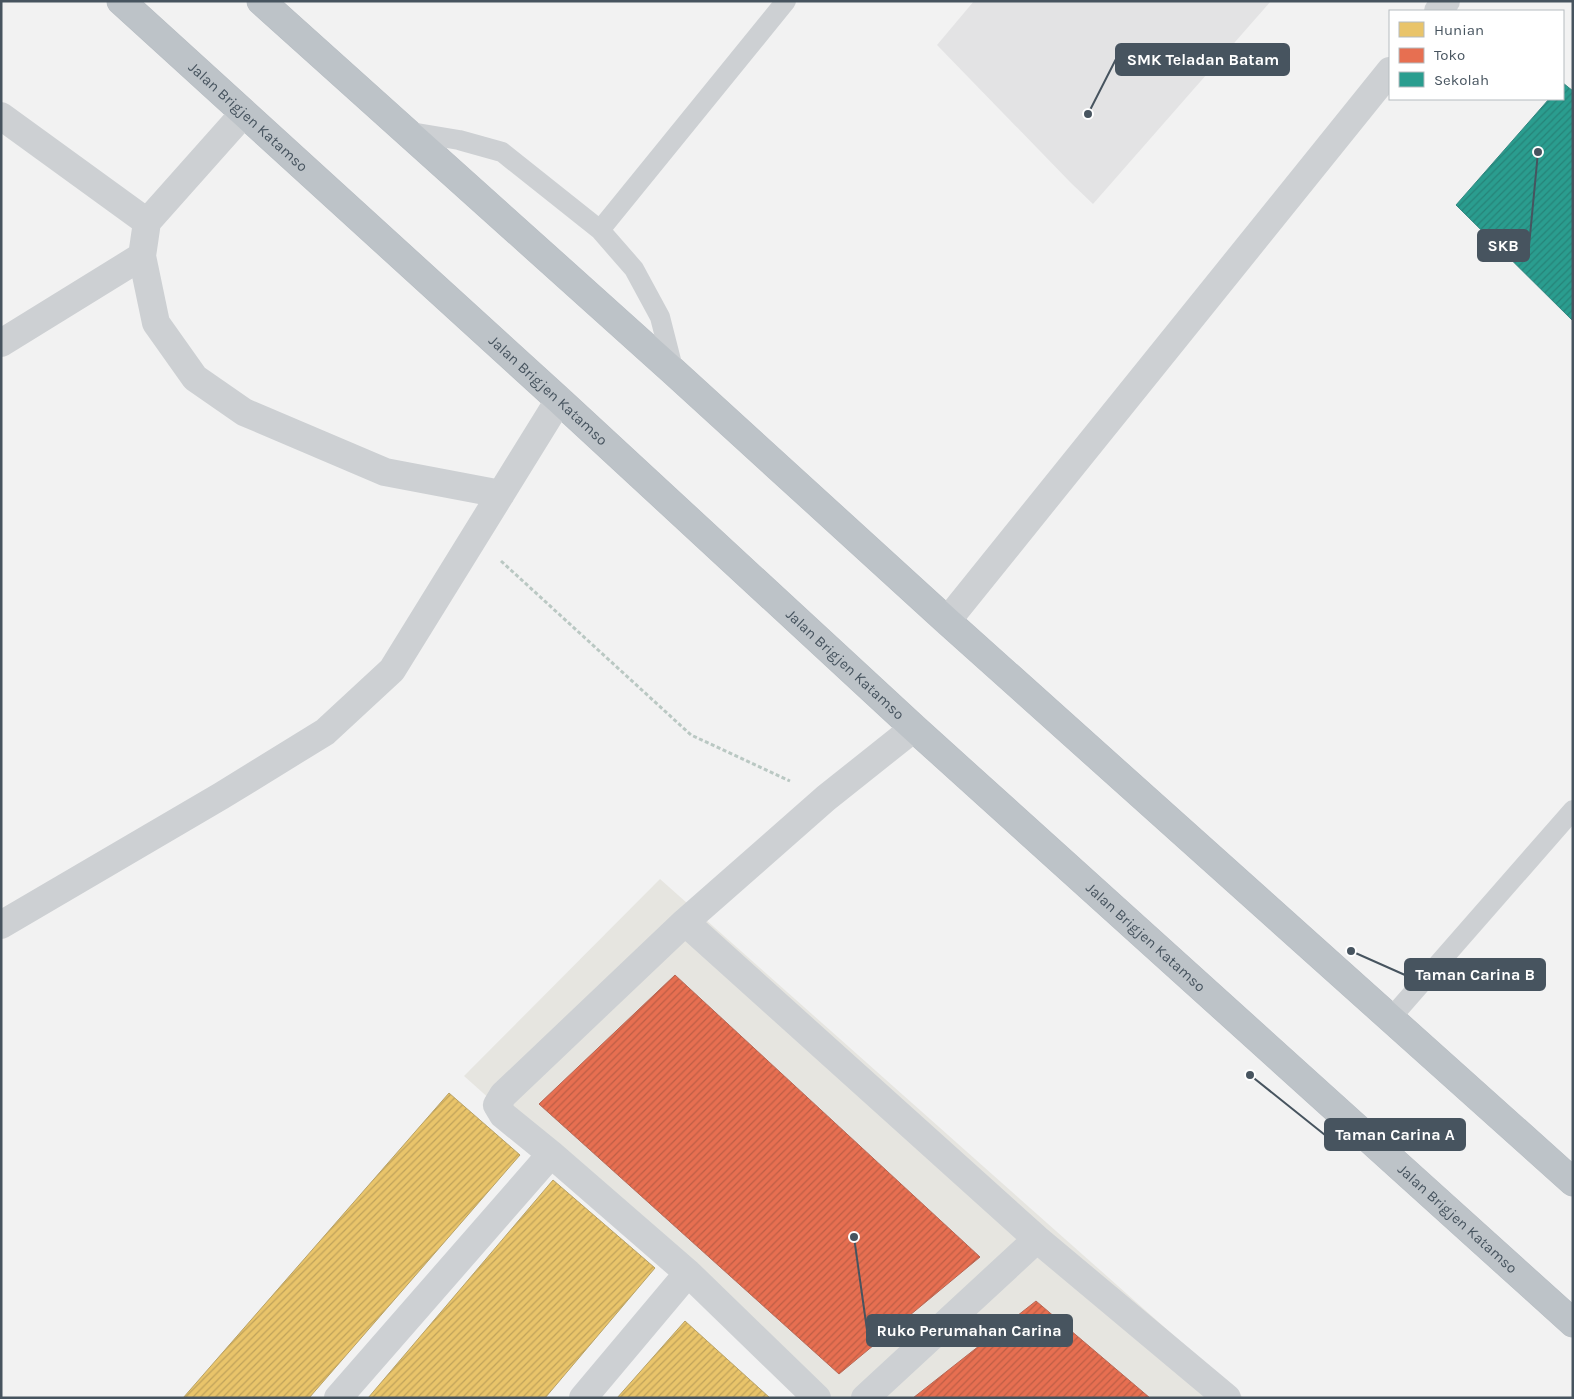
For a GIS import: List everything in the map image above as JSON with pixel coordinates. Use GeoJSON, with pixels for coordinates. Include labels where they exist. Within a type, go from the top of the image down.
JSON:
{"type":"FeatureCollection","features":[{"type":"Feature","properties":{"kind":"highway","name":"Jalan Brigjen Katamso"},"geometry":{"type":"LineString","coordinates":[[121,1],[559,400],[914,728],[1573,1324]]}},
{"type":"Feature","properties":{"kind":"highway"},"geometry":{"type":"LineString","coordinates":[[261,1],[674,372],[947,621],[1573,1182]]}},
{"type":"Feature","properties":{"kind":"street"},"geometry":{"type":"LineString","coordinates":[[947,621],[1389,72]]}},
{"type":"Feature","properties":{"kind":"street"},"geometry":{"type":"LineString","coordinates":[[244,113],[147,222],[142,256],[156,323],[195,378],[244,412],[385,472],[501,494]]}},
{"type":"Feature","properties":{"kind":"street"},"geometry":{"type":"LineString","coordinates":[[1,116],[147,222]]}},
{"type":"Feature","properties":{"kind":"street"},"geometry":{"type":"LineString","coordinates":[[1,343],[142,256]]}},
{"type":"Feature","properties":{"kind":"street"},"geometry":{"type":"LineString","coordinates":[[1,925],[326,732],[392,670],[559,400]]}},
{"type":"Feature","properties":{"kind":"street"},"geometry":{"type":"LineString","coordinates":[[817,1398],[688,1273],[551,1154],[503,1115],[496,1105],[503,1095],[685,922],[826,798],[914,728]]}},
{"type":"Feature","properties":{"kind":"street"},"geometry":{"type":"LineString","coordinates":[[685,922],[1038,1239],[1227,1398]]}},
{"type":"Feature","properties":{"kind":"street"},"geometry":{"type":"LineString","coordinates":[[338,1398],[551,1154]]}},
{"type":"Feature","properties":{"kind":"street"},"geometry":{"type":"LineString","coordinates":[[865,1398],[1038,1239]]}},
{"type":"Feature","properties":{"kind":"street"},"geometry":{"type":"LineString","coordinates":[[583,1398],[688,1273]]}},
{"type":"Feature","properties":{"kind":"lane"},"geometry":{"type":"LineString","coordinates":[[600,230],[786,1]]}},
{"type":"Feature","properties":{"kind":"lane"},"geometry":{"type":"LineString","coordinates":[[405,131],[459,140],[502,152],[600,230],[634,268],[660,317],[674,372]]}},
{"type":"Feature","properties":{"kind":"lane"},"geometry":{"type":"LineString","coordinates":[[1390,1019],[1573,810]]}},
{"type":"Feature","properties":{"kind":"path"},"geometry":{"type":"LineString","coordinates":[[475,537],[691,735],[826,798]]}},
{"type":"Feature","properties":{"kind":"shaded area"},"geometry":{"type":"Polygon","coordinates":[[[974,1],[1271,1],[1093,204],[937,45],[974,1]]]}},
{"type":"Feature","properties":{"kind":"shaded area"},"geometry":{"type":"Polygon","coordinates":[[[660,879],[1244,1398],[825,1398],[464,1076],[660,879]]]}},
{"type":"Feature","properties":{"kind":"building: Hunian"},"geometry":{"type":"Polygon","coordinates":[[[449,1093],[520,1155],[309,1398],[183,1398],[449,1093]]]}},
{"type":"Feature","properties":{"kind":"building: Hunian"},"geometry":{"type":"Polygon","coordinates":[[[553,1180],[655,1268],[545,1398],[368,1398],[553,1180]]]}},
{"type":"Feature","properties":{"kind":"building: Hunian"},"geometry":{"type":"Polygon","coordinates":[[[685,1321],[770,1398],[617,1398],[685,1321]]]}},
{"type":"Feature","properties":{"kind":"building: Toko"},"geometry":{"type":"Polygon","coordinates":[[[675,975],[980,1257],[839,1374],[539,1104],[675,975]]]}},
{"type":"Feature","properties":{"kind":"building: Toko"},"geometry":{"type":"Polygon","coordinates":[[[1036,1301],[1150,1398],[913,1398],[1036,1301]]]}},
{"type":"Feature","properties":{"kind":"building: Sekolah"},"geometry":{"type":"Polygon","coordinates":[[[1564,84],[1573,91],[1573,321],[1456,205],[1548,100],[1564,100],[1564,84]]]}},
{"type":"Feature","properties":{"kind":"place","name":"SMK Teladan Batam"},"geometry":{"type":"Point","coordinates":[1088,114]}},
{"type":"Feature","properties":{"kind":"place","name":"SKB"},"geometry":{"type":"Point","coordinates":[1538,152]}},
{"type":"Feature","properties":{"kind":"place","name":"Taman Carina B"},"geometry":{"type":"Point","coordinates":[1351,951]}},
{"type":"Feature","properties":{"kind":"place","name":"Taman Carina A"},"geometry":{"type":"Point","coordinates":[1250,1075]}},
{"type":"Feature","properties":{"kind":"place","name":"Ruko Perumahan Carina"},"geometry":{"type":"Point","coordinates":[854,1237]}}]}
